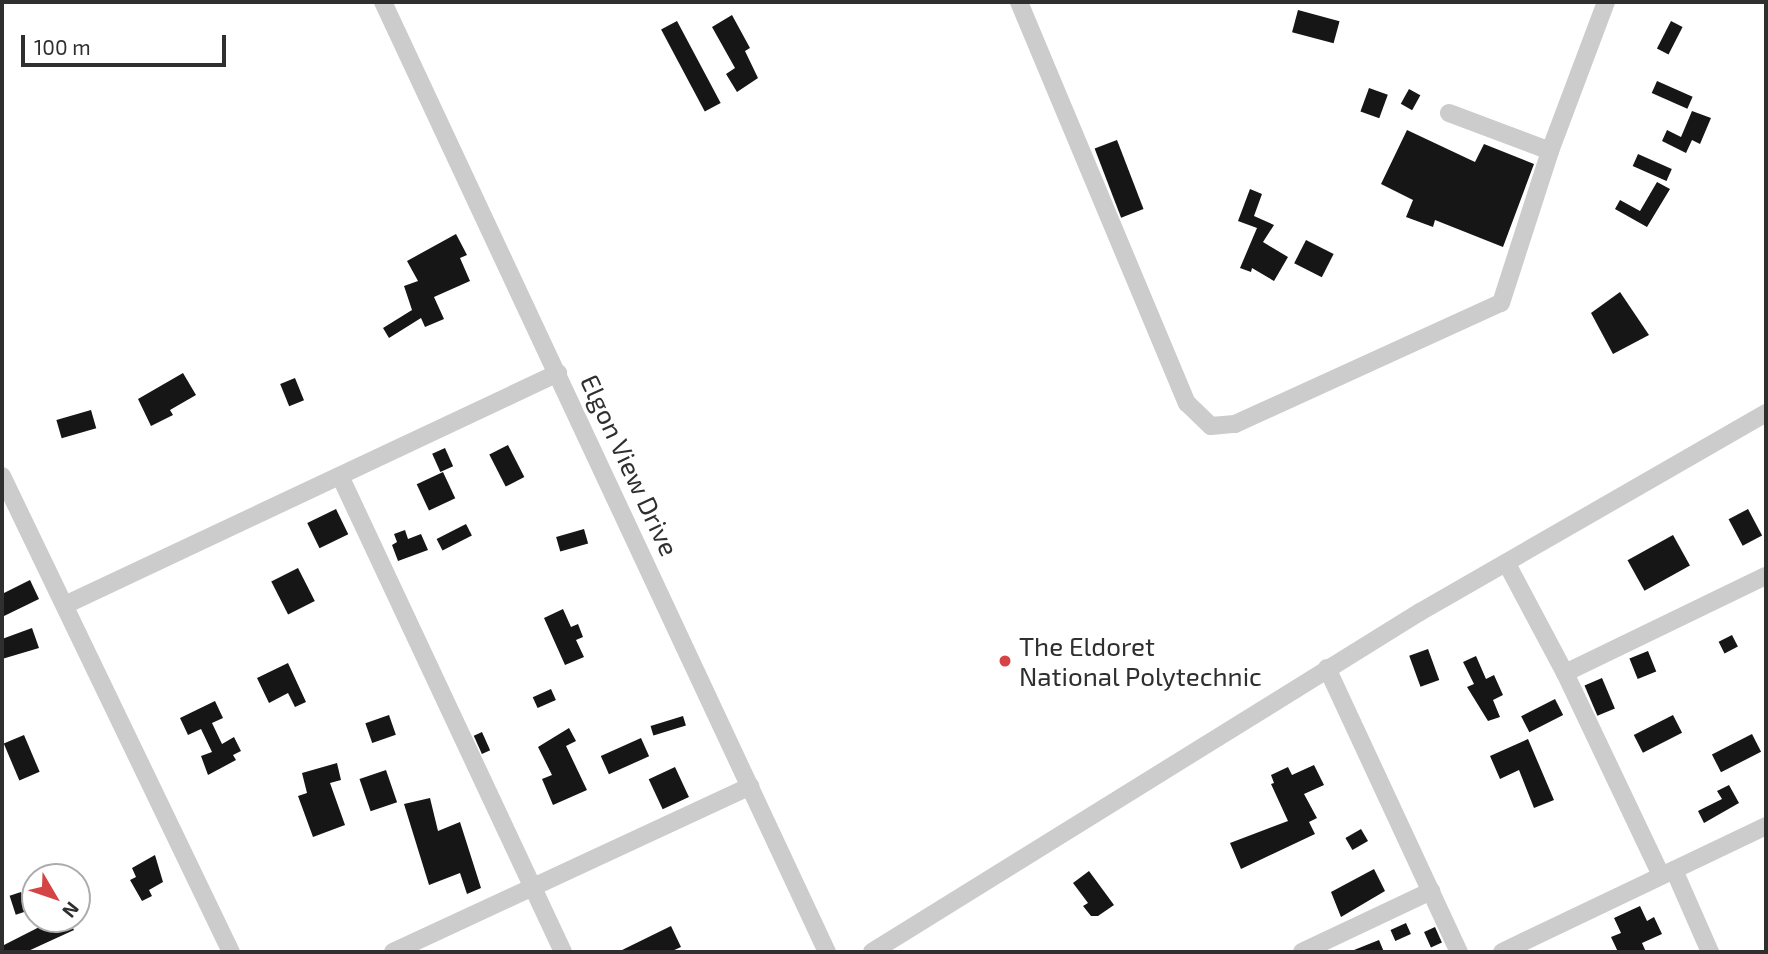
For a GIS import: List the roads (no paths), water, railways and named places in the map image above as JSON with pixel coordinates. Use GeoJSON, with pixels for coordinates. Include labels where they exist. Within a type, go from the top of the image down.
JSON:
{"type":"FeatureCollection","features":[{"type":"Feature","properties":{"kind":"street","name":"Elgon View Drive"},"geometry":{"type":"LineString","coordinates":[[383,2],[827,952]]}},
{"type":"Feature","properties":{"kind":"street"},"geometry":{"type":"LineString","coordinates":[[1019,2],[1187,403],[1211,426],[1235,424],[1501,303],[1550,151],[1606,2]]}},
{"type":"Feature","properties":{"kind":"street"},"geometry":{"type":"LineString","coordinates":[[1449,113],[1550,151]]}},
{"type":"Feature","properties":{"kind":"street"},"geometry":{"type":"LineString","coordinates":[[65,605],[341,478],[558,373]]}},
{"type":"Feature","properties":{"kind":"street"},"geometry":{"type":"LineString","coordinates":[[872,952],[1327,668],[1766,413]]}},
{"type":"Feature","properties":{"kind":"street"},"geometry":{"type":"LineString","coordinates":[[2,476],[231,952]]}},
{"type":"Feature","properties":{"kind":"street"},"geometry":{"type":"LineString","coordinates":[[341,478],[563,952]]}},
{"type":"Feature","properties":{"kind":"street"},"geometry":{"type":"LineString","coordinates":[[1507,565],[1710,952]]}},
{"type":"Feature","properties":{"kind":"street"},"geometry":{"type":"LineString","coordinates":[[1565,673],[1766,576]]}},
{"type":"Feature","properties":{"kind":"street"},"geometry":{"type":"LineString","coordinates":[[1327,668],[1459,952]]}},
{"type":"Feature","properties":{"kind":"street"},"geometry":{"type":"LineString","coordinates":[[393,952],[535,890],[750,786]]}},
{"type":"Feature","properties":{"kind":"street"},"geometry":{"type":"LineString","coordinates":[[1502,952],[1766,826]]}},
{"type":"Feature","properties":{"kind":"street"},"geometry":{"type":"LineString","coordinates":[[1303,952],[1431,891]]}},
{"type":"Feature","properties":{"kind":"place","name":"The Eldoret National Polytechnic"},"geometry":{"type":"Point","coordinates":[1005,661]}}]}
